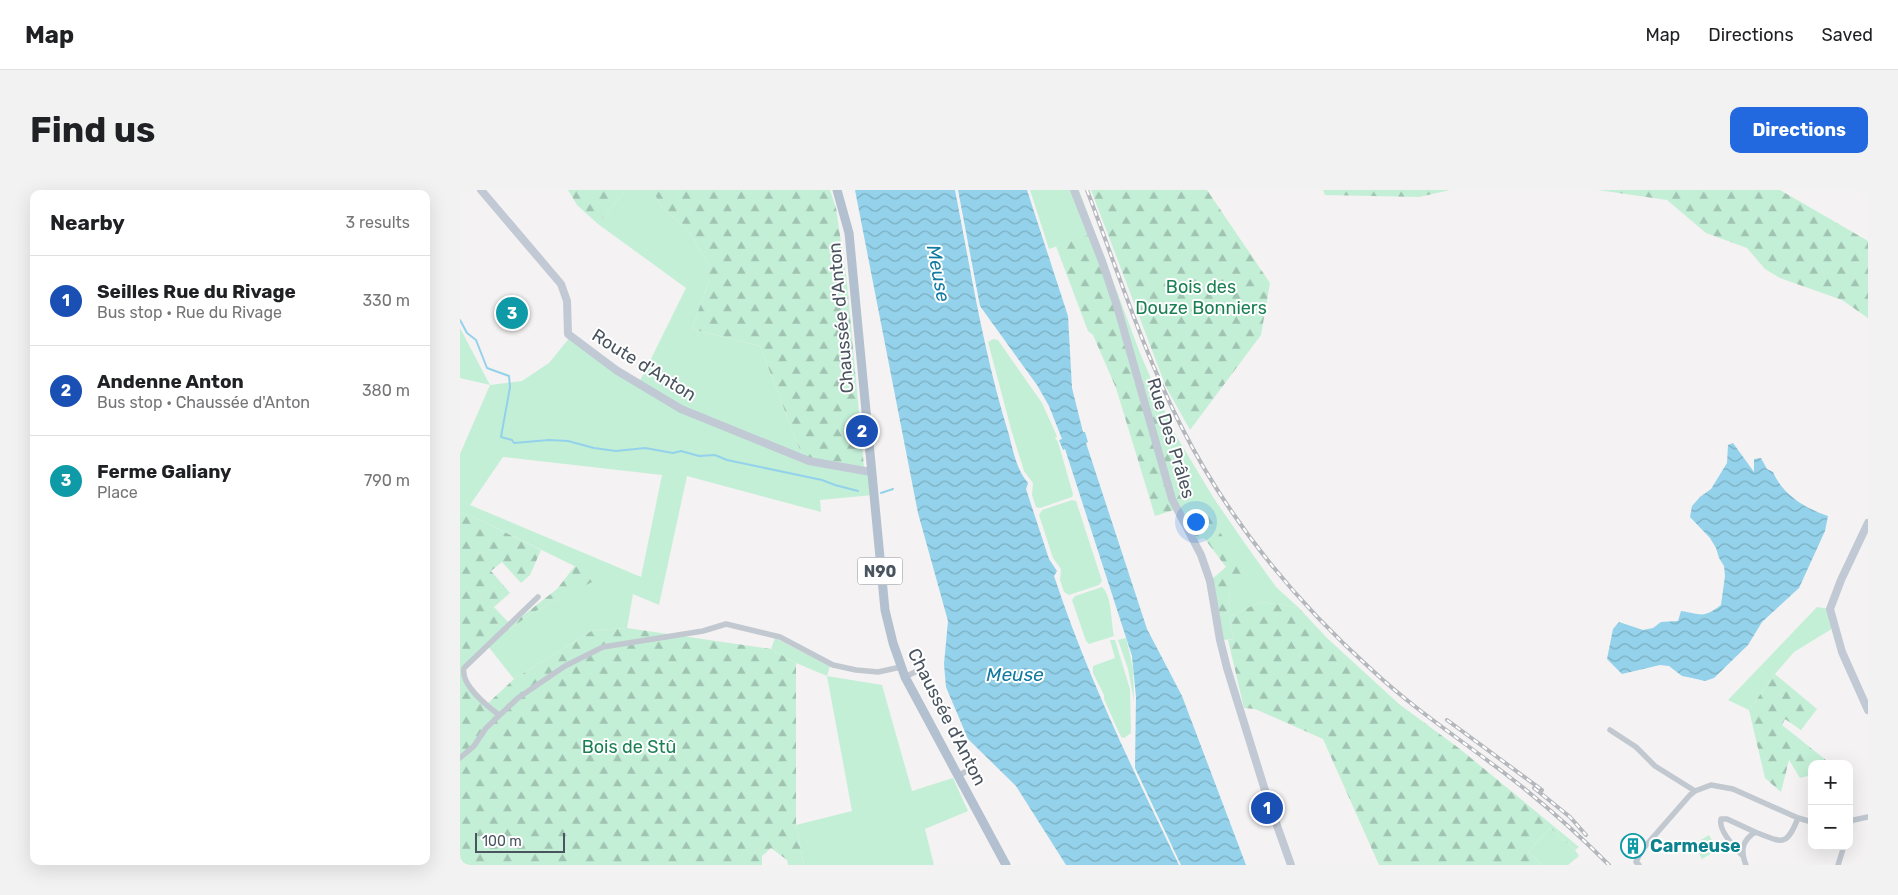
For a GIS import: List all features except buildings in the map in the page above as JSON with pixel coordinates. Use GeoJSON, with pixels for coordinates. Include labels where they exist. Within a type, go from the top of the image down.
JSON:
{"type":"FeatureCollection","features":[{"type":"Feature","properties":{"kind":"main road","name":"Chaussée d'Anton"},"geometry":{"type":"LineString","coordinates":[[837,190],[849,232],[885,610],[905,677],[1006,865]]}},
{"type":"Feature","properties":{"kind":"street","name":"Route d'Anton"},"geometry":{"type":"LineString","coordinates":[[481,190],[561,284],[568,301],[568,334],[616,370],[681,409],[762,443],[809,460],[871,472]]}},
{"type":"Feature","properties":{"kind":"street","name":"Rue Des Prâles"},"geometry":{"type":"LineString","coordinates":[[1074,190],[1102,261],[1117,306],[1172,499],[1201,555],[1210,581],[1220,640],[1262,780],[1291,865]]}},
{"type":"Feature","properties":{"kind":"street"},"geometry":{"type":"LineString","coordinates":[[1868,523],[1841,580],[1830,609],[1842,652],[1868,710]]}},
{"type":"Feature","properties":{"kind":"street"},"geometry":{"type":"LineString","coordinates":[[499,716],[465,682],[462,673],[464,668],[538,597]]}},
{"type":"Feature","properties":{"kind":"street"},"geometry":{"type":"LineString","coordinates":[[460,758],[474,746],[486,728],[518,698],[565,666],[603,647],[703,631],[726,624],[780,638],[833,665],[878,672],[901,666]]}},
{"type":"Feature","properties":{"kind":"street"},"geometry":{"type":"LineString","coordinates":[[905,677],[917,671]]}},
{"type":"Feature","properties":{"kind":"street"},"geometry":{"type":"LineString","coordinates":[[1610,730],[1636,747],[1655,766],[1695,792]]}},
{"type":"Feature","properties":{"kind":"street"},"geometry":{"type":"LineString","coordinates":[[958,776],[970,769]]}},
{"type":"Feature","properties":{"kind":"street"},"geometry":{"type":"LineString","coordinates":[[1639,865],[1636,862],[1641,852],[1695,792],[1711,785],[1732,789],[1808,821]]}},
{"type":"Feature","properties":{"kind":"street"},"geometry":{"type":"LineString","coordinates":[[1853,820],[1868,817]]}},
{"type":"Feature","properties":{"kind":"street"},"geometry":{"type":"LineString","coordinates":[[1743,856],[1732,846],[1722,828],[1721,819],[1728,819],[1779,841],[1785,840],[1791,835],[1798,818]]}},
{"type":"Feature","properties":{"kind":"street"},"geometry":{"type":"LineString","coordinates":[[1746,865],[1742,847],[1747,838],[1755,832]]}},
{"type":"Feature","properties":{"kind":"street"},"geometry":{"type":"LineString","coordinates":[[1838,865],[1843,850]]}},
{"type":"Feature","properties":{"kind":"green space"},"geometry":{"type":"Polygon","coordinates":[[[568,190],[626,190],[598,224],[577,205],[568,190]]]}},
{"type":"Feature","properties":{"kind":"green space"},"geometry":{"type":"Polygon","coordinates":[[[626,190],[652,190],[662,207],[688,230],[709,266],[709,280],[692,329],[760,346],[803,458],[871,472],[873,495],[820,500],[821,512],[687,476],[659,605],[633,594],[627,628],[593,630],[514,679],[487,645],[534,612],[599,578],[470,515],[460,513],[460,454],[490,385],[522,381],[549,363],[571,336],[639,383],[686,288],[598,224],[626,190]],[[503,457],[470,505],[641,577],[662,475],[503,457]]]}},
{"type":"Feature","properties":{"kind":"green space"},"geometry":{"type":"Polygon","coordinates":[[[652,190],[830,190],[836,208],[847,283],[864,467],[846,466],[803,458],[760,346],[692,329],[709,280],[709,266],[688,230],[662,207],[652,190]]]}},
{"type":"Feature","properties":{"kind":"green space"},"geometry":{"type":"Polygon","coordinates":[[[1030,190],[1079,190],[1140,353],[1174,432],[1213,497],[1239,535],[1276,587],[1298,607],[1260,602],[1229,617],[1234,639],[1223,640],[1219,616],[1230,611],[1229,591],[1248,574],[1203,508],[1194,516],[1190,508],[1164,429],[1154,412],[1145,382],[1138,380],[1091,234],[1049,249],[1030,190]]]}},
{"type":"Feature","properties":{"kind":"green space","name":"Bois des Douze Bonniers"},"geometry":{"type":"Polygon","coordinates":[[[1091,190],[1207,190],[1270,283],[1261,335],[1190,430],[1166,387],[1091,190]]]}},
{"type":"Feature","properties":{"kind":"green space"},"geometry":{"type":"Polygon","coordinates":[[[1323,190],[1450,190],[1419,197],[1325,195],[1323,190]]]}},
{"type":"Feature","properties":{"kind":"green space"},"geometry":{"type":"Polygon","coordinates":[[[1598,190],[1780,190],[1868,241],[1868,318],[1842,300],[1780,278],[1765,269],[1747,248],[1706,233],[1667,200],[1598,190]]]}},
{"type":"Feature","properties":{"kind":"green space"},"geometry":{"type":"Polygon","coordinates":[[[1091,234],[1137,380],[1145,381],[1154,412],[1164,429],[1189,505],[1194,515],[1203,508],[1249,574],[1229,591],[1230,611],[1219,616],[1212,579],[1226,567],[1204,538],[1194,541],[1177,509],[1155,516],[1116,388],[1093,335],[1088,331],[1056,246],[1091,234]]]}},
{"type":"Feature","properties":{"kind":"green space"},"geometry":{"type":"Polygon","coordinates":[[[460,328],[490,385],[460,378],[460,328]]]}},
{"type":"Feature","properties":{"kind":"green space"},"geometry":{"type":"Polygon","coordinates":[[[993,339],[998,340],[1042,403],[1057,437],[1055,438],[1058,442],[1073,494],[1072,497],[1040,508],[1036,507],[1032,495],[1033,483],[1024,471],[988,342],[993,339]]]}},
{"type":"Feature","properties":{"kind":"green space"},"geometry":{"type":"Polygon","coordinates":[[[1072,500],[1076,501],[1102,581],[1099,585],[1069,595],[1064,592],[1060,580],[1061,569],[1053,558],[1039,515],[1042,510],[1072,500]]]}},
{"type":"Feature","properties":{"kind":"green space","name":"Bois de Stû"},"geometry":{"type":"Polygon","coordinates":[[[460,513],[470,515],[541,550],[530,575],[521,583],[502,562],[491,571],[510,593],[494,607],[511,625],[557,589],[575,566],[600,578],[534,612],[487,645],[462,673],[486,705],[514,679],[593,630],[627,628],[771,649],[796,663],[796,825],[804,865],[788,865],[787,860],[771,848],[762,856],[762,865],[460,865],[460,513]]]}},
{"type":"Feature","properties":{"kind":"green space"},"geometry":{"type":"Polygon","coordinates":[[[1102,587],[1108,596],[1114,636],[1089,644],[1086,641],[1072,600],[1075,596],[1102,587]]]}},
{"type":"Feature","properties":{"kind":"green space"},"geometry":{"type":"Polygon","coordinates":[[[1260,602],[1298,607],[1327,638],[1399,704],[1460,749],[1579,847],[1575,850],[1550,828],[1528,852],[1542,865],[1379,865],[1323,739],[1255,709],[1244,708],[1228,640],[1234,639],[1229,617],[1260,602]]]}},
{"type":"Feature","properties":{"kind":"green space"},"geometry":{"type":"Polygon","coordinates":[[[1817,607],[1830,609],[1835,627],[1794,652],[1775,674],[1749,710],[1728,700],[1817,607]]]}},
{"type":"Feature","properties":{"kind":"green space"},"geometry":{"type":"Polygon","coordinates":[[[775,638],[830,666],[827,676],[796,663],[771,649],[775,638]]]}},
{"type":"Feature","properties":{"kind":"green space"},"geometry":{"type":"Polygon","coordinates":[[[1126,638],[1133,668],[1134,701],[1128,669],[1118,640],[1126,638]]]}},
{"type":"Feature","properties":{"kind":"green space"},"geometry":{"type":"Polygon","coordinates":[[[1110,640],[1115,640],[1130,689],[1131,733],[1124,738],[1121,737],[1093,673],[1093,666],[1115,658],[1110,640]]]}},
{"type":"Feature","properties":{"kind":"green space"},"geometry":{"type":"Polygon","coordinates":[[[1775,674],[1817,709],[1801,730],[1785,719],[1782,725],[1826,760],[1808,760],[1808,776],[1800,778],[1789,760],[1781,792],[1765,778],[1749,710],[1775,674]]]}},
{"type":"Feature","properties":{"kind":"green space"},"geometry":{"type":"Polygon","coordinates":[[[827,676],[882,685],[912,791],[953,778],[968,811],[925,829],[934,865],[804,865],[796,825],[852,811],[827,676]]]}},
{"type":"Feature","properties":{"kind":"green space"},"geometry":{"type":"Polygon","coordinates":[[[1550,828],[1575,850],[1579,856],[1568,865],[1542,865],[1528,852],[1550,828]]]}},
{"type":"Feature","properties":{"kind":"green space"},"geometry":{"type":"Polygon","coordinates":[[[1709,835],[1717,850],[1702,859],[1694,844],[1709,835]]]}},
{"type":"Feature","properties":{"kind":"water","name":"Meuse"},"geometry":{"type":"Polygon","coordinates":[[[855,190],[955,190],[992,374],[1016,461],[1028,483],[1026,489],[1049,559],[1057,571],[1054,576],[1096,686],[1179,865],[1066,865],[1016,786],[968,739],[946,687],[944,664],[948,621],[918,513],[855,190]]]}},
{"type":"Feature","properties":{"kind":"water"},"geometry":{"type":"Polygon","coordinates":[[[958,190],[1027,190],[1068,316],[1072,388],[1083,432],[1085,432],[1088,442],[1086,443],[1147,629],[1182,696],[1246,865],[1181,865],[1135,768],[1136,697],[1132,656],[1065,449],[1063,450],[1059,440],[1062,439],[1049,406],[1037,385],[980,306],[958,190]]]}},
{"type":"Feature","properties":{"kind":"water"},"geometry":{"type":"Polygon","coordinates":[[[1733,443],[1754,472],[1754,459],[1761,458],[1767,469],[1773,472],[1782,487],[1789,494],[1803,505],[1828,516],[1825,531],[1799,588],[1762,622],[1748,645],[1714,678],[1705,681],[1682,676],[1669,666],[1660,665],[1622,674],[1607,659],[1613,629],[1619,622],[1643,630],[1653,628],[1661,622],[1678,621],[1681,611],[1706,614],[1721,605],[1725,576],[1724,566],[1710,538],[1690,517],[1692,506],[1711,489],[1727,463],[1728,445],[1733,443]]]}},
{"type":"Feature","properties":{"kind":"waterway"},"geometry":{"type":"LineString","coordinates":[[460,320],[467,333],[476,340],[487,368],[509,376],[510,387],[501,437],[512,440],[514,443],[549,440],[568,441],[594,448],[616,451],[645,448],[673,453],[681,451],[699,456],[715,455],[727,460],[822,480],[858,491]]}},
{"type":"Feature","properties":{"kind":"waterway"},"geometry":{"type":"LineString","coordinates":[[881,493],[893,489]]}},
{"type":"Feature","properties":{"kind":"railway"},"geometry":{"type":"LineString","coordinates":[[1087,190],[1142,339],[1167,398],[1220,494],[1265,557],[1316,616],[1372,670],[1445,730],[1533,795],[1609,865]]}},
{"type":"Feature","properties":{"kind":"railway"},"geometry":{"type":"LineString","coordinates":[[1447,720],[1542,790]]}},
{"type":"Feature","properties":{"kind":"railway"},"geometry":{"type":"LineString","coordinates":[[1534,788],[1570,817],[1586,835]]}},
{"type":"Feature","properties":{"kind":"place","name":"Ferme Galiany"},"geometry":{"type":"Point","coordinates":[512,313]}},
{"type":"Feature","properties":{"kind":"place","name":"Andenne Anton"},"geometry":{"type":"Point","coordinates":[862,431]}},
{"type":"Feature","properties":{"kind":"place","name":"Seilles Rue du Rivage"},"geometry":{"type":"Point","coordinates":[1267,808]}},
{"type":"Feature","properties":{"kind":"place","name":"Carmeuse"},"geometry":{"type":"Point","coordinates":[1633,846]}}]}
